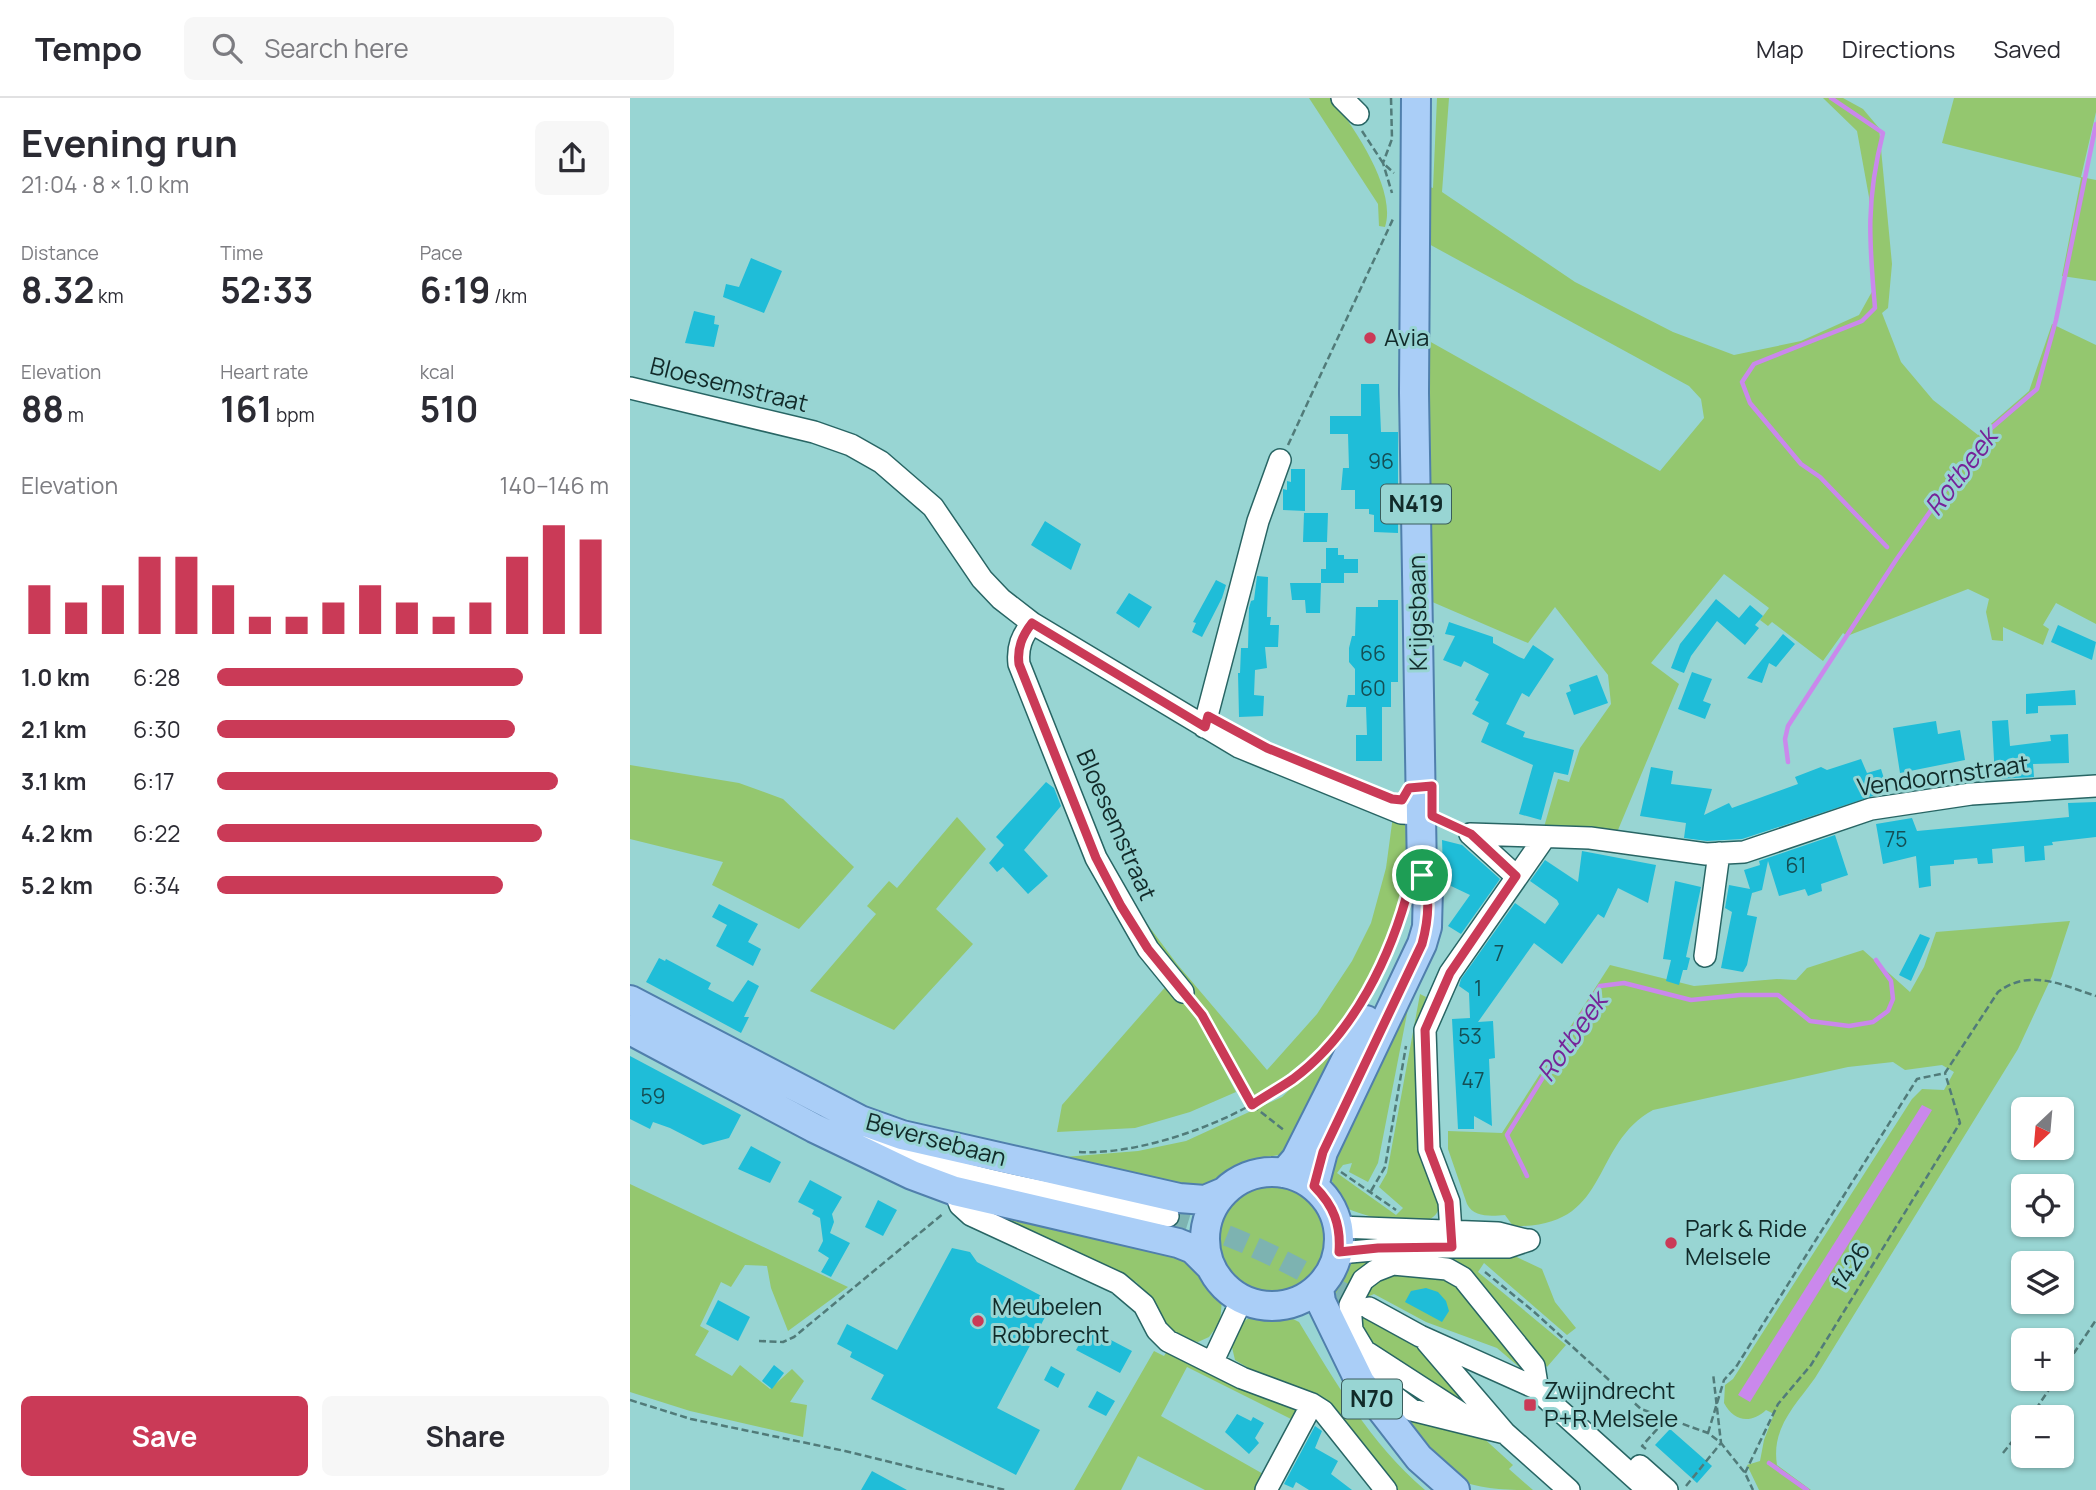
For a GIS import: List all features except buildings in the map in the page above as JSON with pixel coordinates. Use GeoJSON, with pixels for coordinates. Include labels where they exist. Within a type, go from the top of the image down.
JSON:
{"type":"FeatureCollection","features":[{"type":"Feature","properties":{"kind":"main road","name":"Krijgsbaan"},"geometry":{"type":"LineString","coordinates":[[1284,1172],[1296,1159],[1390,973],[1409,929],[1416,889],[1422,875],[1414,393],[1405,194],[1416,98]]}},
{"type":"Feature","properties":{"kind":"main road","name":"Krijgsbaan"},"geometry":{"type":"LineString","coordinates":[[1314,1186],[1323,1152],[1422,944],[1427,927],[1428,887],[1422,875]]}},
{"type":"Feature","properties":{"kind":"main road","name":"Beversebaan"},"geometry":{"type":"LineString","coordinates":[[630,999],[860,1120],[902,1135],[1179,1198],[1205,1200],[1224,1192]]}},
{"type":"Feature","properties":{"kind":"main road","name":"Beversebaan"},"geometry":{"type":"LineString","coordinates":[[630,1030],[881,1162],[957,1198],[1178,1243],[1193,1249],[1211,1267]]}},
{"type":"Feature","properties":{"kind":"main road"},"geometry":{"type":"LineString","coordinates":[[1262,1172],[1284,1172],[1314,1186],[1326,1198],[1339,1240],[1331,1272],[1318,1288],[1287,1305],[1264,1306],[1242,1300],[1224,1286],[1211,1267],[1205,1248],[1206,1227],[1212,1208],[1224,1192],[1241,1179],[1262,1172]]}},
{"type":"Feature","properties":{"kind":"main road","name":"N70"},"geometry":{"type":"LineString","coordinates":[[1318,1288],[1321,1302],[1360,1382],[1419,1458],[1454,1489]]}},
{"type":"Feature","properties":{"kind":"main road","name":"N70"},"geometry":{"type":"LineString","coordinates":[[1287,1305],[1312,1327],[1356,1404],[1382,1441],[1454,1489]]}},
{"type":"Feature","properties":{"kind":"street"},"geometry":{"type":"LineString","coordinates":[[1342,98],[1357,106]]}},
{"type":"Feature","properties":{"kind":"street","name":"Bloesemstraat"},"geometry":{"type":"LineString","coordinates":[[630,387],[814,432],[851,445],[872,456],[909,484],[933,507],[982,579],[1001,600],[1032,623],[1263,759],[1401,813],[1421,814]]}},
{"type":"Feature","properties":{"kind":"street"},"geometry":{"type":"LineString","coordinates":[[1205,727],[1258,521],[1280,460]]}},
{"type":"Feature","properties":{"kind":"street","name":"Bloesemstraat"},"geometry":{"type":"LineString","coordinates":[[1032,623],[1023,635],[1018,652],[1019,664],[1096,858],[1148,949],[1182,992]]}},
{"type":"Feature","properties":{"kind":"street","name":"Vendoornstraat"},"geometry":{"type":"LineString","coordinates":[[1471,834],[1590,838],[1719,853],[1744,852],[1871,809],[1971,794],[2096,786]]}},
{"type":"Feature","properties":{"kind":"street"},"geometry":{"type":"LineString","coordinates":[[1471,834],[1516,876]]}},
{"type":"Feature","properties":{"kind":"street"},"geometry":{"type":"LineString","coordinates":[[1339,1240],[1378,1248],[1452,1239],[1449,1202],[1429,1149],[1425,1030],[1437,996],[1545,837]]}},
{"type":"Feature","properties":{"kind":"street"},"geometry":{"type":"LineString","coordinates":[[1705,956],[1719,853]]}},
{"type":"Feature","properties":{"kind":"street"},"geometry":{"type":"LineString","coordinates":[[630,1015],[831,1122],[906,1155],[959,1171],[1168,1216]]}},
{"type":"Feature","properties":{"kind":"street","name":"Beversebaan"},"geometry":{"type":"LineString","coordinates":[[957,1198],[979,1219],[1118,1283],[1144,1305],[1157,1330],[1168,1341],[1242,1378],[1312,1404],[1323,1411],[1386,1490]]}},
{"type":"Feature","properties":{"kind":"street"},"geometry":{"type":"LineString","coordinates":[[1569,1490],[1496,1431],[1405,1407],[1390,1393],[1352,1330],[1350,1305],[1363,1280],[1375,1270],[1393,1264],[1447,1269],[1463,1278],[1534,1366],[1538,1391],[1648,1490]]}},
{"type":"Feature","properties":{"kind":"street"},"geometry":{"type":"LineString","coordinates":[[1212,1363],[1242,1300]]}},
{"type":"Feature","properties":{"kind":"street"},"geometry":{"type":"LineString","coordinates":[[1370,1308],[1420,1336],[1538,1391],[1561,1397],[1677,1485]]}},
{"type":"Feature","properties":{"kind":"street"},"geometry":{"type":"LineString","coordinates":[[1420,1336],[1469,1388],[1515,1458],[1551,1490]]}},
{"type":"Feature","properties":{"kind":"street"},"geometry":{"type":"LineString","coordinates":[[1266,1490],[1312,1404]]}},
{"type":"Feature","properties":{"kind":"path"},"geometry":{"type":"LineString","coordinates":[[1383,163],[1392,139],[1391,98]]}},
{"type":"Feature","properties":{"kind":"path"},"geometry":{"type":"LineString","coordinates":[[1357,106],[1362,130],[1405,194]]}},
{"type":"Feature","properties":{"kind":"path"},"geometry":{"type":"LineString","coordinates":[[1383,163],[1405,194]]}},
{"type":"Feature","properties":{"kind":"path"},"geometry":{"type":"LineString","coordinates":[[1280,460],[1393,218]]}},
{"type":"Feature","properties":{"kind":"path"},"geometry":{"type":"LineString","coordinates":[[1421,814],[1471,834]]}},
{"type":"Feature","properties":{"kind":"path"},"geometry":{"type":"LineString","coordinates":[[1357,1007],[1395,940],[1410,883],[1422,875]]}},
{"type":"Feature","properties":{"kind":"path"},"geometry":{"type":"LineString","coordinates":[[1708,1433],[1724,1380],[1736,1367],[1917,1079],[1945,1073],[1998,992],[2008,984],[2035,978],[2096,996]]}},
{"type":"Feature","properties":{"kind":"path"},"geometry":{"type":"LineString","coordinates":[[1182,992],[1202,1015],[1252,1105],[1286,1131]]}},
{"type":"Feature","properties":{"kind":"path"},"geometry":{"type":"LineString","coordinates":[[1371,1191],[1385,1167],[1408,1040]]}},
{"type":"Feature","properties":{"kind":"path"},"geometry":{"type":"LineString","coordinates":[[1077,1152],[1181,1137],[1252,1105],[1294,1078],[1330,1043]]}},
{"type":"Feature","properties":{"kind":"path","name":"f426"},"geometry":{"type":"LineString","coordinates":[[1745,1473],[1778,1404],[1811,1365],[1960,1123],[1949,1095],[1945,1073]]}},
{"type":"Feature","properties":{"kind":"path"},"geometry":{"type":"LineString","coordinates":[[1341,1172],[1396,1210]]}},
{"type":"Feature","properties":{"kind":"path"},"geometry":{"type":"LineString","coordinates":[[759,1341],[783,1342],[794,1337],[942,1214],[957,1198]]}},
{"type":"Feature","properties":{"kind":"path"},"geometry":{"type":"LineString","coordinates":[[1485,1272],[1532,1310],[1642,1409],[1708,1433],[1721,1443],[1745,1473],[1753,1490]]}},
{"type":"Feature","properties":{"kind":"path"},"geometry":{"type":"LineString","coordinates":[[2074,1353],[2096,1321]]}},
{"type":"Feature","properties":{"kind":"path"},"geometry":{"type":"LineString","coordinates":[[1713,1373],[1721,1443]]}},
{"type":"Feature","properties":{"kind":"path"},"geometry":{"type":"LineString","coordinates":[[630,1400],[691,1419],[845,1451],[1005,1490]]}},
{"type":"Feature","properties":{"kind":"path"},"geometry":{"type":"LineString","coordinates":[[1651,1454],[1642,1446],[1667,1418]]}},
{"type":"Feature","properties":{"kind":"path"},"geometry":{"type":"LineString","coordinates":[[1683,1490],[1677,1485],[1721,1443]]}},
{"type":"Feature","properties":{"kind":"path"},"geometry":{"type":"LineString","coordinates":[[2003,1453],[2011,1443]]}},
{"type":"Feature","properties":{"kind":"green space"},"geometry":{"type":"Polygon","coordinates":[[[1309,98],[1331,98],[1351,125],[1371,160],[1385,195],[1385,227],[1379,226],[1378,204],[1309,98]]]}},
{"type":"Feature","properties":{"kind":"green space"},"geometry":{"type":"Polygon","coordinates":[[[1437,98],[1449,98],[1442,192],[1575,282],[1673,332],[1734,355],[1801,341],[1859,315],[1874,288],[1869,197],[1857,131],[1823,98],[1843,98],[1863,109],[1879,128],[1892,264],[1888,308],[1882,313],[1901,362],[1933,400],[1978,435],[2029,391],[2052,324],[2096,345],[2096,624],[2056,603],[2043,625],[2049,629],[2043,645],[2003,627],[2003,641],[1992,640],[1986,612],[1989,599],[1968,589],[1847,636],[1843,633],[1823,661],[1772,622],[1768,626],[1760,620],[1769,608],[1724,574],[1651,663],[1679,684],[1618,830],[1544,827],[1558,779],[1569,782],[1580,748],[1611,704],[1608,675],[1555,607],[1528,643],[1430,601],[1429,341],[1660,471],[1704,418],[1701,399],[1689,386],[1427,243],[1430,187],[1433,188],[1437,98]]]}},
{"type":"Feature","properties":{"kind":"green space"},"geometry":{"type":"Polygon","coordinates":[[[1954,98],[2096,98],[2096,112],[2081,177],[2096,180],[2096,281],[2062,276],[2081,178],[1942,143],[1954,98]]]}},
{"type":"Feature","properties":{"kind":"green space"},"geometry":{"type":"Polygon","coordinates":[[[630,765],[739,783],[783,799],[854,867],[799,929],[712,885],[723,862],[630,839],[630,765]]]}},
{"type":"Feature","properties":{"kind":"green space"},"geometry":{"type":"Polygon","coordinates":[[[1393,816],[1405,819],[1405,880],[1395,921],[1377,964],[1352,1006],[1322,1044],[1259,1096],[1253,1095],[1206,1014],[1145,935],[1121,889],[1177,964],[1267,1070],[1317,1014],[1352,961],[1371,923],[1386,868],[1393,816]]]}},
{"type":"Feature","properties":{"kind":"green space"},"geometry":{"type":"Polygon","coordinates":[[[957,817],[986,849],[936,909],[973,944],[894,1030],[810,991],[876,914],[867,906],[889,881],[897,888],[957,817]]]}},
{"type":"Feature","properties":{"kind":"green space"},"geometry":{"type":"Polygon","coordinates":[[[2070,921],[2052,976],[2018,1049],[1815,1378],[1786,1418],[1778,1440],[1777,1465],[1811,1490],[1759,1490],[1747,1465],[1760,1461],[1764,1440],[1774,1414],[1766,1410],[1749,1419],[1738,1417],[1724,1403],[1725,1385],[1733,1379],[1912,1099],[1922,1089],[1944,1090],[1954,1072],[1942,1065],[1905,1070],[1893,1062],[1848,1067],[1653,1110],[1633,1125],[1618,1143],[1584,1200],[1568,1214],[1545,1223],[1513,1226],[1505,1215],[1479,1214],[1467,1204],[1448,1149],[1448,1131],[1502,1133],[1610,965],[1694,986],[1777,979],[1796,980],[1807,968],[1863,950],[1910,992],[1924,967],[1936,932],[2070,921]]]}},
{"type":"Feature","properties":{"kind":"green space"},"geometry":{"type":"Polygon","coordinates":[[[1168,984],[1197,1019],[1236,1092],[1190,1112],[1135,1128],[1057,1132],[1062,1105],[1168,984]]]}},
{"type":"Feature","properties":{"kind":"green space"},"geometry":{"type":"Polygon","coordinates":[[[1412,988],[1378,1163],[1368,1182],[1349,1172],[1352,1163],[1343,1165],[1337,1173],[1396,1215],[1403,1208],[1379,1187],[1387,1173],[1420,994],[1426,997],[1419,1021],[1417,1071],[1424,1121],[1441,1196],[1438,1210],[1433,1217],[1403,1222],[1376,1218],[1345,1207],[1328,1173],[1412,988]]]}},
{"type":"Feature","properties":{"kind":"green space"},"geometry":{"type":"Polygon","coordinates":[[[1369,994],[1289,1153],[1245,1161],[1198,1189],[1025,1153],[1064,1157],[1138,1151],[1186,1141],[1282,1097],[1328,1052],[1369,994]]]}},
{"type":"Feature","properties":{"kind":"green space"},"geometry":{"type":"Polygon","coordinates":[[[1272,1182],[1294,1186],[1313,1198],[1325,1217],[1329,1239],[1325,1261],[1313,1280],[1294,1292],[1272,1296],[1250,1292],[1231,1280],[1219,1261],[1215,1239],[1219,1217],[1231,1198],[1250,1186],[1272,1182]]]}},
{"type":"Feature","properties":{"kind":"green space"},"geometry":{"type":"Polygon","coordinates":[[[630,1184],[848,1287],[788,1331],[771,1288],[767,1266],[745,1265],[731,1287],[721,1282],[700,1326],[709,1331],[695,1355],[732,1376],[740,1365],[770,1389],[792,1369],[804,1381],[790,1402],[807,1405],[803,1437],[690,1411],[630,1392],[630,1184]]]}},
{"type":"Feature","properties":{"kind":"green space"},"geometry":{"type":"Polygon","coordinates":[[[971,1201],[1096,1226],[1199,1266],[1222,1300],[1220,1322],[1209,1337],[1198,1342],[1181,1338],[1165,1325],[1148,1295],[1136,1282],[995,1218],[971,1201]]]}},
{"type":"Feature","properties":{"kind":"green space"},"geometry":{"type":"Polygon","coordinates":[[[1504,1251],[1542,1269],[1555,1302],[1576,1328],[1567,1335],[1484,1263],[1478,1272],[1566,1345],[1547,1367],[1476,1277],[1437,1258],[1439,1253],[1504,1251]]]}},
{"type":"Feature","properties":{"kind":"green space"},"geometry":{"type":"Polygon","coordinates":[[[1369,1253],[1388,1253],[1389,1257],[1370,1263],[1353,1279],[1343,1310],[1348,1333],[1383,1393],[1403,1411],[1479,1434],[1513,1465],[1509,1469],[1533,1490],[1483,1487],[1455,1478],[1422,1454],[1394,1420],[1337,1325],[1329,1302],[1331,1285],[1340,1270],[1353,1259],[1369,1253]]]}},
{"type":"Feature","properties":{"kind":"green space"},"geometry":{"type":"Polygon","coordinates":[[[1391,1269],[1444,1274],[1460,1287],[1525,1367],[1525,1372],[1497,1348],[1426,1322],[1374,1294],[1365,1298],[1360,1309],[1362,1316],[1428,1354],[1481,1413],[1367,1341],[1359,1328],[1357,1294],[1391,1269]]]}},
{"type":"Feature","properties":{"kind":"green space"},"geometry":{"type":"Polygon","coordinates":[[[1263,1313],[1283,1314],[1299,1322],[1355,1411],[1387,1452],[1425,1490],[1397,1490],[1366,1454],[1260,1375],[1235,1360],[1231,1343],[1237,1331],[1247,1320],[1263,1313]]]}},
{"type":"Feature","properties":{"kind":"green space"},"geometry":{"type":"Polygon","coordinates":[[[1169,1348],[1292,1405],[1297,1411],[1295,1421],[1187,1367],[1161,1416],[1265,1475],[1256,1490],[1205,1490],[1138,1456],[1121,1490],[1074,1490],[1154,1351],[1164,1356],[1169,1348]]]}},
{"type":"Feature","properties":{"kind":"shaded area"},"geometry":{"type":"Polygon","coordinates":[[[1922,1105],[1932,1110],[1750,1402],[1738,1395],[1922,1105]]]}},
{"type":"Feature","properties":{"kind":"waterway"},"geometry":{"type":"LineString","coordinates":[[1831,98],[1883,133],[1874,179],[1870,220],[1875,308],[1862,321],[1754,364],[1742,382],[1750,403],[1801,464],[1820,477],[1887,547]]}},
{"type":"Feature","properties":{"kind":"waterway","name":"Rotbeek"},"geometry":{"type":"LineString","coordinates":[[1788,762],[1785,739],[1788,726],[1896,560],[1988,431],[2037,389],[2056,320],[2096,124]]}},
{"type":"Feature","properties":{"kind":"waterway","name":"Rotbeek"},"geometry":{"type":"LineString","coordinates":[[1527,1176],[1507,1135],[1600,986],[1624,983],[1691,1000],[1740,995],[1778,995],[1810,1021],[1849,1026],[1873,1022],[1888,1011],[1893,999],[1891,981],[1876,960]]}},
{"type":"Feature","properties":{"kind":"waterway","name":"Rotbeek"},"geometry":{"type":"LineString","coordinates":[[1769,1463],[1807,1490]]}},
{"type":"Feature","properties":{"kind":"tunnel"},"geometry":{"type":"LineString","coordinates":[[1168,1216],[1246,1243],[1368,1307]]}},
{"type":"Feature","properties":{"kind":"place","name":"Avia"},"geometry":{"type":"Point","coordinates":[1370,338]}},
{"type":"Feature","properties":{"kind":"place","name":"Park & Ride Melsele"},"geometry":{"type":"Point","coordinates":[1671,1243]}},
{"type":"Feature","properties":{"kind":"place","name":"Meubelen Robbrecht"},"geometry":{"type":"Point","coordinates":[978,1321]}},
{"type":"Feature","properties":{"kind":"place","name":"Zwijndrecht P+R Melsele"},"geometry":{"type":"Point","coordinates":[1530,1405]}},
{"type":"Feature","properties":{"kind":"route"},"geometry":{"type":"LineString","coordinates":[[1032,623],[1205,727],[1208,716],[1267,748],[1392,799],[1402,800],[1409,788],[1432,786],[1432,816],[1471,834],[1516,876],[1450,973],[1437,996],[1425,1030],[1429,1149],[1449,1202],[1452,1247],[1378,1248],[1339,1252],[1339,1227],[1334,1212],[1326,1198],[1314,1186],[1318,1167],[1422,944],[1427,927],[1428,887],[1422,875],[1410,883],[1395,940],[1351,1017],[1323,1051],[1294,1078],[1252,1105],[1202,1015],[1148,949],[1121,906],[1096,858],[1019,664],[1018,652],[1023,635],[1032,623]]}}]}
